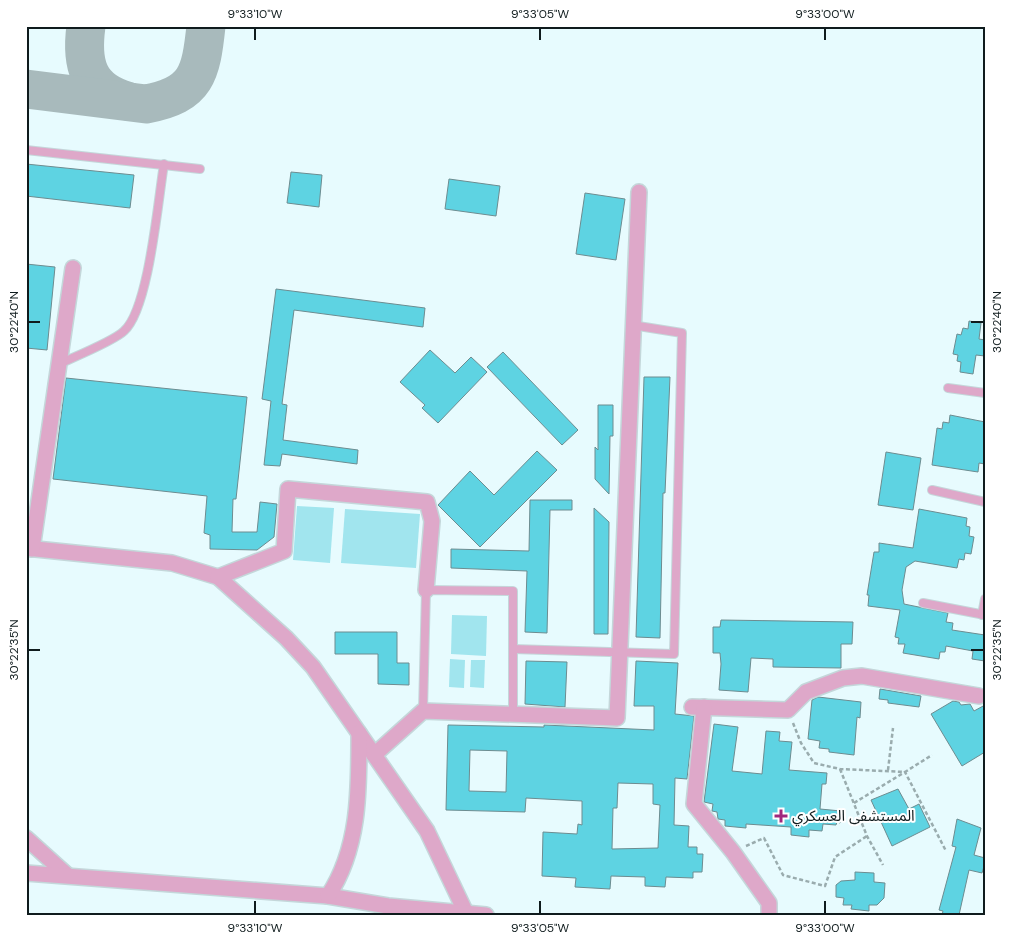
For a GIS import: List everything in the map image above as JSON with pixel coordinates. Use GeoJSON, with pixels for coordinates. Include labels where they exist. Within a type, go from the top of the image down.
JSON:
{"type":"FeatureCollection","features":[{"type":"Feature","properties":{"kind":"street"},"geometry":{"type":"LineString","coordinates":[[374,754],[423,711],[617,718],[639,192]]}},
{"type":"Feature","properties":{"kind":"street"},"geometry":{"type":"LineString","coordinates":[[73,268],[29,549],[172,563],[218,577],[286,638],[312,667],[428,830],[466,913]]}},
{"type":"Feature","properties":{"kind":"street"},"geometry":{"type":"LineString","coordinates":[[218,577],[284,550],[288,489],[427,502],[432,521],[426,590]]}},
{"type":"Feature","properties":{"kind":"street"},"geometry":{"type":"LineString","coordinates":[[769,915],[769,903],[733,852],[694,804],[698,707],[788,710],[806,692],[843,678],[862,676],[979,696]]}},
{"type":"Feature","properties":{"kind":"street"},"geometry":{"type":"LineString","coordinates":[[328,896],[340,877],[351,844],[359,797],[359,733]]}},
{"type":"Feature","properties":{"kind":"street"},"geometry":{"type":"LineString","coordinates":[[26,838],[68,875]]}},
{"type":"Feature","properties":{"kind":"street"},"geometry":{"type":"LineString","coordinates":[[26,873],[328,896],[388,906],[486,915]]}},
{"type":"Feature","properties":{"kind":"lane"},"geometry":{"type":"LineString","coordinates":[[26,150],[200,169]]}},
{"type":"Feature","properties":{"kind":"lane"},"geometry":{"type":"LineString","coordinates":[[59,364],[125,331],[138,308],[144,286],[164,164]]}},
{"type":"Feature","properties":{"kind":"lane"},"geometry":{"type":"LineString","coordinates":[[514,649],[620,654],[674,654],[682,333],[632,325]]}},
{"type":"Feature","properties":{"kind":"lane"},"geometry":{"type":"LineString","coordinates":[[948,388],[985,393]]}},
{"type":"Feature","properties":{"kind":"lane"},"geometry":{"type":"LineString","coordinates":[[932,490],[985,502]]}},
{"type":"Feature","properties":{"kind":"lane"},"geometry":{"type":"LineString","coordinates":[[423,711],[426,590],[514,592],[514,714]]}},
{"type":"Feature","properties":{"kind":"lane"},"geometry":{"type":"LineString","coordinates":[[923,603],[984,615],[985,599]]}},
{"type":"Feature","properties":{"kind":"path"},"geometry":{"type":"LineString","coordinates":[[788,710],[801,743],[814,763],[840,768],[905,772]]}},
{"type":"Feature","properties":{"kind":"path"},"geometry":{"type":"LineString","coordinates":[[888,770],[893,728]]}},
{"type":"Feature","properties":{"kind":"path"},"geometry":{"type":"LineString","coordinates":[[854,803],[932,755]]}},
{"type":"Feature","properties":{"kind":"path"},"geometry":{"type":"LineString","coordinates":[[840,768],[867,836],[883,865]]}},
{"type":"Feature","properties":{"kind":"path"},"geometry":{"type":"LineString","coordinates":[[905,772],[946,851]]}},
{"type":"Feature","properties":{"kind":"path"},"geometry":{"type":"LineString","coordinates":[[733,852],[764,838],[783,875],[825,886],[835,857],[867,836]]}},
{"type":"Feature","properties":{"kind":"shaded area"},"geometry":{"type":"Polygon","coordinates":[[[297,506],[334,508],[330,563],[293,560],[297,506]]]}},
{"type":"Feature","properties":{"kind":"shaded area"},"geometry":{"type":"Polygon","coordinates":[[[345,509],[420,514],[416,568],[341,563],[345,509]]]}},
{"type":"Feature","properties":{"kind":"shaded area"},"geometry":{"type":"Polygon","coordinates":[[[452,615],[487,616],[486,656],[451,654],[452,615]]]}},
{"type":"Feature","properties":{"kind":"shaded area"},"geometry":{"type":"Polygon","coordinates":[[[450,659],[465,660],[464,688],[449,687],[450,659]]]}},
{"type":"Feature","properties":{"kind":"shaded area"},"geometry":{"type":"Polygon","coordinates":[[[471,660],[485,660],[484,688],[470,687],[471,660]]]}},
{"type":"Feature","properties":{"kind":"building"},"geometry":{"type":"Polygon","coordinates":[[[26,164],[134,175],[130,208],[26,196],[26,164]]]}},
{"type":"Feature","properties":{"kind":"building"},"geometry":{"type":"Polygon","coordinates":[[[291,172],[322,175],[319,207],[287,203],[291,172]]]}},
{"type":"Feature","properties":{"kind":"building"},"geometry":{"type":"Polygon","coordinates":[[[449,179],[500,186],[496,216],[445,209],[449,179]]]}},
{"type":"Feature","properties":{"kind":"building"},"geometry":{"type":"Polygon","coordinates":[[[585,193],[625,199],[616,260],[576,254],[585,193]]]}},
{"type":"Feature","properties":{"kind":"building"},"geometry":{"type":"Polygon","coordinates":[[[26,264],[55,267],[47,350],[26,348],[26,264]]]}},
{"type":"Feature","properties":{"kind":"building"},"geometry":{"type":"Polygon","coordinates":[[[276,289],[425,308],[423,327],[294,310],[282,404],[287,405],[283,440],[358,450],[357,464],[282,454],[280,466],[264,465],[271,401],[262,399],[276,289]]]}},
{"type":"Feature","properties":{"kind":"building"},"geometry":{"type":"Polygon","coordinates":[[[969,321],[981,323],[979,339],[985,340],[985,356],[976,355],[973,374],[960,372],[961,362],[957,361],[958,355],[953,354],[957,334],[961,335],[963,328],[968,329],[969,321]]]}},
{"type":"Feature","properties":{"kind":"building"},"geometry":{"type":"Polygon","coordinates":[[[430,350],[455,373],[471,357],[487,372],[438,423],[422,408],[425,405],[400,382],[430,350]]]}},
{"type":"Feature","properties":{"kind":"building"},"geometry":{"type":"Polygon","coordinates":[[[503,352],[578,430],[562,445],[487,367],[503,352]]]}},
{"type":"Feature","properties":{"kind":"building"},"geometry":{"type":"Polygon","coordinates":[[[644,377],[670,377],[665,493],[663,493],[660,638],[636,637],[644,377]]]}},
{"type":"Feature","properties":{"kind":"building"},"geometry":{"type":"Polygon","coordinates":[[[66,378],[247,397],[236,499],[233,499],[232,532],[257,532],[260,502],[277,504],[274,537],[257,550],[210,549],[210,535],[204,533],[207,496],[53,479],[66,378]]]}},
{"type":"Feature","properties":{"kind":"building"},"geometry":{"type":"Polygon","coordinates":[[[598,405],[613,405],[613,436],[610,436],[609,494],[595,479],[595,447],[598,450],[598,405]]]}},
{"type":"Feature","properties":{"kind":"building"},"geometry":{"type":"Polygon","coordinates":[[[950,415],[985,422],[985,464],[979,463],[978,472],[932,465],[937,428],[942,429],[943,422],[949,423],[950,415]]]}},
{"type":"Feature","properties":{"kind":"building"},"geometry":{"type":"Polygon","coordinates":[[[537,451],[557,470],[480,547],[438,505],[470,471],[494,495],[537,451]]]}},
{"type":"Feature","properties":{"kind":"building"},"geometry":{"type":"Polygon","coordinates":[[[886,452],[921,458],[913,510],[878,505],[886,452]]]}},
{"type":"Feature","properties":{"kind":"building"},"geometry":{"type":"Polygon","coordinates":[[[530,500],[572,500],[572,510],[550,510],[547,633],[525,632],[527,571],[451,568],[451,549],[529,551],[530,500]]]}},
{"type":"Feature","properties":{"kind":"building"},"geometry":{"type":"Polygon","coordinates":[[[594,508],[609,522],[608,634],[594,634],[594,508]]]}},
{"type":"Feature","properties":{"kind":"building"},"geometry":{"type":"Polygon","coordinates":[[[919,509],[967,518],[966,526],[970,527],[969,536],[974,537],[971,554],[965,553],[964,560],[959,559],[957,568],[915,561],[906,567],[902,590],[904,604],[948,613],[946,622],[953,623],[952,630],[985,635],[985,661],[972,659],[973,651],[946,646],[945,652],[940,652],[939,659],[903,653],[905,644],[898,644],[899,638],[895,637],[900,610],[868,606],[869,595],[867,595],[874,552],[879,552],[879,543],[913,548],[919,509]]]}},
{"type":"Feature","properties":{"kind":"building"},"geometry":{"type":"Polygon","coordinates":[[[721,620],[853,622],[852,644],[841,644],[841,668],[773,667],[773,659],[751,658],[748,692],[719,690],[720,653],[713,653],[713,627],[720,627],[721,620]]]}},
{"type":"Feature","properties":{"kind":"building"},"geometry":{"type":"Polygon","coordinates":[[[335,632],[397,632],[397,663],[409,663],[409,685],[378,684],[378,654],[335,654],[335,632]]]}},
{"type":"Feature","properties":{"kind":"building"},"geometry":{"type":"Polygon","coordinates":[[[526,661],[567,662],[565,707],[525,704],[526,661]]]}},
{"type":"Feature","properties":{"kind":"building"},"geometry":{"type":"Polygon","coordinates":[[[636,661],[678,663],[675,714],[694,716],[687,779],[675,778],[674,825],[689,826],[688,847],[697,847],[697,854],[703,854],[702,872],[693,872],[693,878],[666,877],[665,887],[645,886],[645,877],[611,876],[610,889],[575,887],[576,878],[542,876],[543,832],[577,834],[578,824],[582,825],[582,801],[526,798],[525,812],[446,810],[448,725],[544,727],[544,725],[654,730],[654,706],[634,706],[636,661]],[[470,750],[469,791],[506,792],[507,751],[470,750]],[[618,783],[617,808],[613,808],[612,849],[658,848],[660,805],[653,804],[653,784],[618,783]]]}},
{"type":"Feature","properties":{"kind":"building"},"geometry":{"type":"Polygon","coordinates":[[[880,689],[921,696],[919,707],[888,703],[888,700],[879,699],[880,689]]]}},
{"type":"Feature","properties":{"kind":"building"},"geometry":{"type":"Polygon","coordinates":[[[818,697],[861,702],[860,718],[857,717],[854,755],[829,752],[829,749],[819,748],[820,741],[808,739],[812,700],[818,697]]]}},
{"type":"Feature","properties":{"kind":"building"},"geometry":{"type":"Polygon","coordinates":[[[953,701],[959,702],[961,705],[970,704],[974,711],[985,705],[985,752],[962,766],[931,714],[953,701]]]}},
{"type":"Feature","properties":{"kind":"building"},"geometry":{"type":"Polygon","coordinates":[[[714,724],[738,727],[732,771],[762,774],[766,731],[780,732],[779,741],[792,742],[789,770],[827,773],[826,784],[822,784],[820,809],[841,811],[840,823],[837,822],[836,825],[823,824],[822,831],[809,830],[809,837],[791,835],[791,827],[746,824],[746,828],[725,826],[725,820],[718,819],[717,812],[712,811],[713,804],[704,802],[714,724]]]}},
{"type":"Feature","properties":{"kind":"building"},"geometry":{"type":"Polygon","coordinates":[[[898,789],[909,809],[919,804],[930,827],[892,846],[871,800],[898,789]]]}},
{"type":"Feature","properties":{"kind":"building"},"geometry":{"type":"Polygon","coordinates":[[[957,819],[981,828],[974,855],[985,858],[985,863],[982,873],[969,870],[959,915],[942,915],[943,911],[939,910],[956,847],[952,846],[957,819]]]}},
{"type":"Feature","properties":{"kind":"building"},"geometry":{"type":"Polygon","coordinates":[[[855,872],[874,873],[874,882],[885,883],[884,898],[877,905],[869,905],[869,911],[851,909],[852,905],[843,905],[844,898],[836,897],[836,885],[841,881],[855,880],[855,872]]]}},
{"type":"Feature","properties":{"kind":"taxiway"},"geometry":{"type":"LineString","coordinates":[[86,26],[85,52],[86,63],[90,73],[103,90],[127,101]]}},
{"type":"Feature","properties":{"kind":"taxiway"},"geometry":{"type":"LineString","coordinates":[[26,89],[146,104],[163,100],[176,95],[186,88],[193,79],[202,57],[206,26]]}},
{"type":"Feature","properties":{"kind":"place","name":"المستشفى العسكري"},"geometry":{"type":"Point","coordinates":[781,816]}}]}
